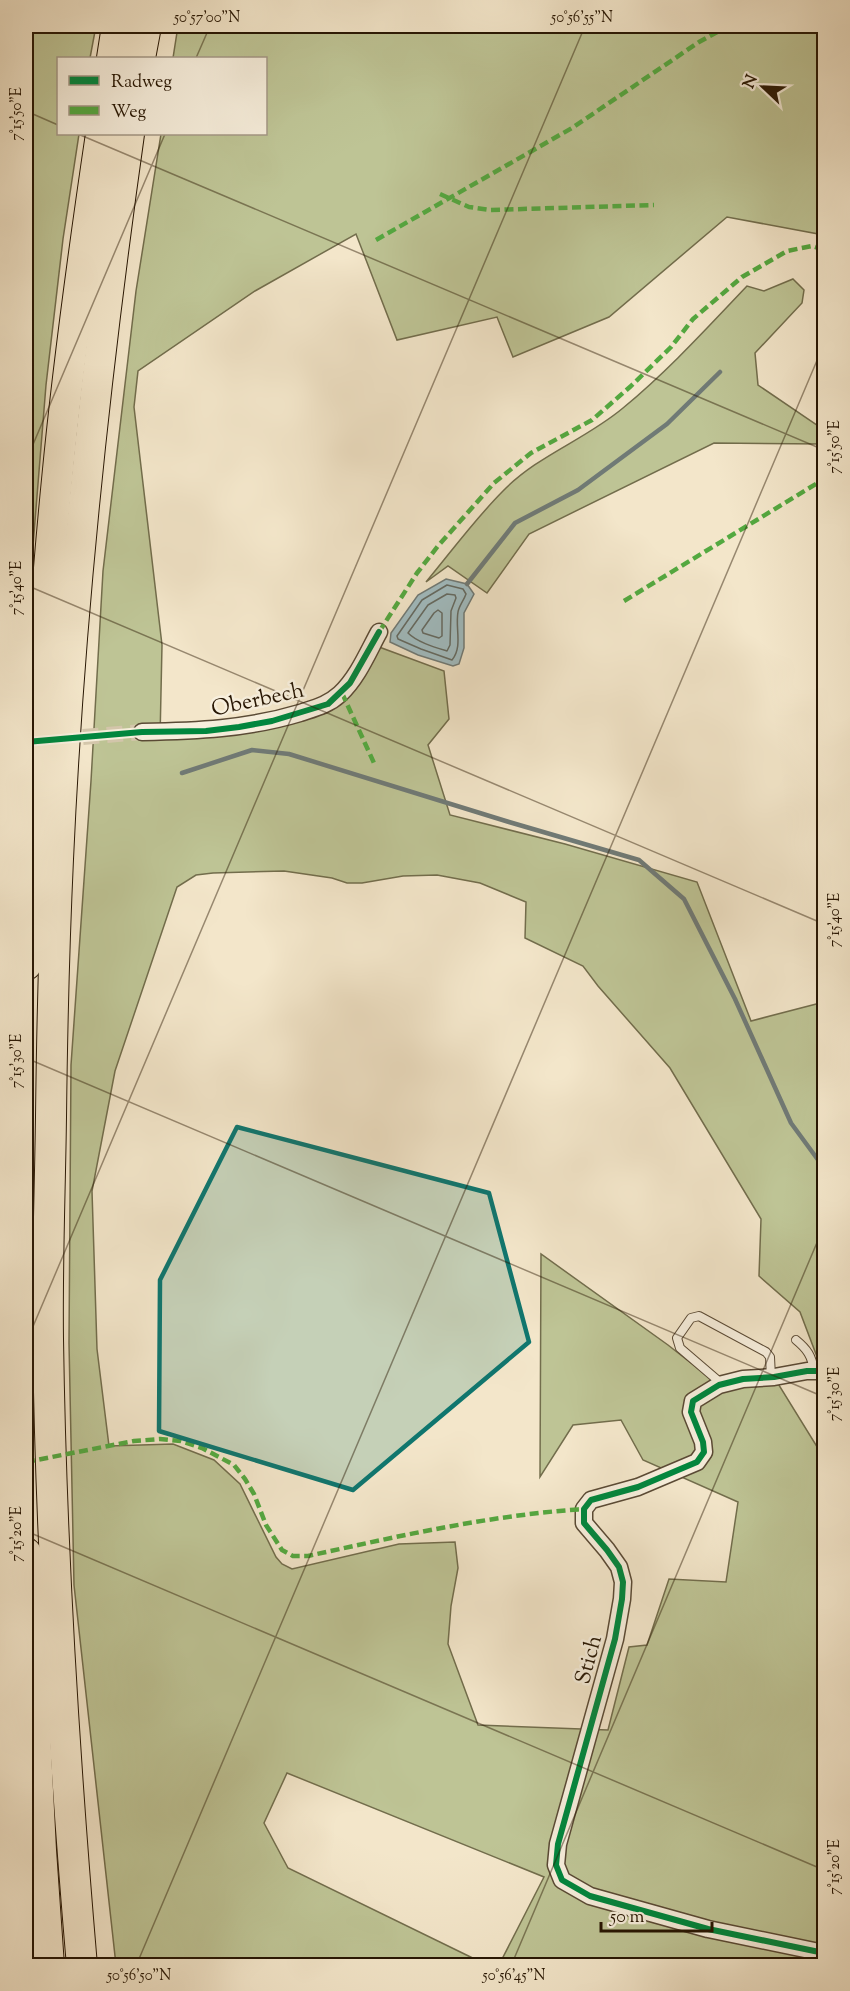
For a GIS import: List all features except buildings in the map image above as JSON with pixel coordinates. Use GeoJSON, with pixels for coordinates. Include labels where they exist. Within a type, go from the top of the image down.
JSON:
{"type":"FeatureCollection","features":[{"type":"Feature","properties":{"kind":"highway"},"geometry":{"type":"LineString","coordinates":[[112,57],[117,26]]}},
{"type":"Feature","properties":{"kind":"highway"},"geometry":{"type":"LineString","coordinates":[[140,57],[146,26]]}},
{"type":"Feature","properties":{"kind":"highway"},"geometry":{"type":"LineString","coordinates":[[26,965],[37,730],[57,480],[81,272],[101,135]]}},
{"type":"Feature","properties":{"kind":"highway"},"geometry":{"type":"LineString","coordinates":[[82,1965],[62,1711],[54,1552],[48,1336],[53,994],[66,727],[86,482],[109,277],[129,135]]}},
{"type":"Feature","properties":{"kind":"highway"},"geometry":{"type":"LineString","coordinates":[[26,1553],[39,1826],[49,1965]]}},
{"type":"Feature","properties":{"kind":"street","name":"Oberbech"},"geometry":{"type":"LineString","coordinates":[[141,732],[206,731],[239,727],[272,721],[328,704],[350,683],[379,632]]}},
{"type":"Feature","properties":{"kind":"street","name":"Stich"},"geometry":{"type":"LineString","coordinates":[[821,1372],[743,1379],[723,1384],[693,1401],[691,1412],[703,1442],[704,1452],[697,1462],[638,1487],[591,1500],[584,1509],[584,1523],[619,1567],[623,1582],[622,1599],[615,1639],[558,1844],[556,1865],[562,1880],[590,1896],[708,1929],[825,1953]]}},
{"type":"Feature","properties":{"kind":"lane"},"geometry":{"type":"LineString","coordinates":[[723,1384],[680,1348],[677,1338],[691,1318],[699,1316],[766,1352],[770,1357],[771,1377]]}},
{"type":"Feature","properties":{"kind":"lane"},"geometry":{"type":"LineString","coordinates":[[796,1340],[807,1349],[821,1372]]}},
{"type":"Feature","properties":{"kind":"highlighted area"},"geometry":{"type":"Polygon","coordinates":[[[237,1127],[489,1193],[529,1342],[353,1490],[159,1431],[160,1280],[237,1127]]]}},
{"type":"Feature","properties":{"kind":"green space"},"geometry":{"type":"Polygon","coordinates":[[[26,26],[96,26],[90,57],[57,57],[57,135],[79,135],[63,239],[46,385],[26,632],[26,26]]]}},
{"type":"Feature","properties":{"kind":"green space"},"geometry":{"type":"Polygon","coordinates":[[[178,26],[824,26],[824,235],[727,217],[609,317],[513,357],[497,317],[397,340],[356,234],[255,291],[138,371],[134,407],[162,645],[160,739],[331,709],[379,647],[444,671],[449,719],[428,745],[450,815],[565,844],[697,882],[751,1021],[824,1002],[824,1366],[819,1362],[800,1312],[759,1276],[761,1219],[670,1068],[583,966],[525,938],[526,902],[480,883],[437,875],[403,876],[362,883],[347,883],[332,878],[284,871],[196,875],[177,887],[115,1071],[92,1191],[97,1349],[109,1446],[173,1444],[214,1460],[240,1484],[276,1557],[282,1564],[292,1569],[399,1544],[455,1542],[458,1568],[451,1606],[448,1644],[478,1725],[608,1730],[629,1647],[647,1645],[669,1579],[726,1582],[738,1502],[643,1460],[621,1420],[573,1425],[540,1477],[541,1254],[668,1345],[719,1385],[774,1377],[824,1458],[824,1965],[499,1965],[544,1877],[287,1773],[264,1823],[288,1868],[487,1965],[116,1965],[74,1585],[69,1343],[71,1065],[103,571],[136,291],[161,135],[267,135],[267,57],[173,57],[178,26]]]}},
{"type":"Feature","properties":{"kind":"green space"},"geometry":{"type":"Polygon","coordinates":[[[793,279],[804,290],[802,303],[755,353],[758,385],[824,430],[824,444],[714,443],[529,534],[487,593],[448,566],[426,582],[483,513],[517,478],[546,457],[608,419],[640,394],[747,286],[764,291],[793,279]]]}},
{"type":"Feature","properties":{"kind":"water"},"geometry":{"type":"Polygon","coordinates":[[[446,579],[467,584],[474,594],[464,613],[464,648],[459,664],[453,666],[418,655],[390,642],[391,633],[418,595],[446,579]]]}},
{"type":"Feature","properties":{"kind":"waterway"},"geometry":{"type":"LineString","coordinates":[[467,584],[515,523],[578,490],[667,424],[720,372]]}},
{"type":"Feature","properties":{"kind":"waterway"},"geometry":{"type":"LineString","coordinates":[[182,773],[252,750],[289,754],[639,860],[684,899],[735,999],[791,1123],[824,1168]]}},
{"type":"Feature","properties":{"kind":"tunnel"},"geometry":{"type":"LineString","coordinates":[[59,739],[142,732]]}},
{"type":"Feature","properties":{"kind":"marked path"},"geometry":{"type":"LineString","coordinates":[[376,240],[572,128],[699,42],[728,26]]}},
{"type":"Feature","properties":{"kind":"marked path"},"geometry":{"type":"LineString","coordinates":[[440,194],[469,207],[490,210],[654,205]]}},
{"type":"Feature","properties":{"kind":"marked path"},"geometry":{"type":"LineString","coordinates":[[379,632],[417,573],[494,483],[531,453],[592,420],[671,347],[693,319],[742,277],[787,251],[812,246],[824,250]]}},
{"type":"Feature","properties":{"kind":"marked path"},"geometry":{"type":"LineString","coordinates":[[624,601],[824,479]]}},
{"type":"Feature","properties":{"kind":"marked path"},"geometry":{"type":"LineString","coordinates":[[342,693],[374,763]]}},
{"type":"Feature","properties":{"kind":"marked path"},"geometry":{"type":"LineString","coordinates":[[26,1462],[134,1441],[160,1439],[181,1441],[202,1448],[234,1465],[254,1494],[266,1525],[282,1550],[293,1556],[308,1556],[480,1521],[584,1509]]}},
{"type":"Feature","properties":{"kind":"cycle path"},"geometry":{"type":"LineString","coordinates":[[26,742],[142,732],[206,731],[239,727],[272,721],[328,704],[350,683],[379,632]]}},
{"type":"Feature","properties":{"kind":"cycle path"},"geometry":{"type":"LineString","coordinates":[[824,1371],[743,1379],[719,1385],[693,1401],[691,1412],[703,1442],[704,1452],[697,1462],[638,1487],[591,1500],[584,1509],[584,1523],[619,1567],[623,1582],[622,1599],[615,1639],[558,1844],[556,1865],[562,1880],[590,1896],[708,1929],[824,1953]]}}]}
